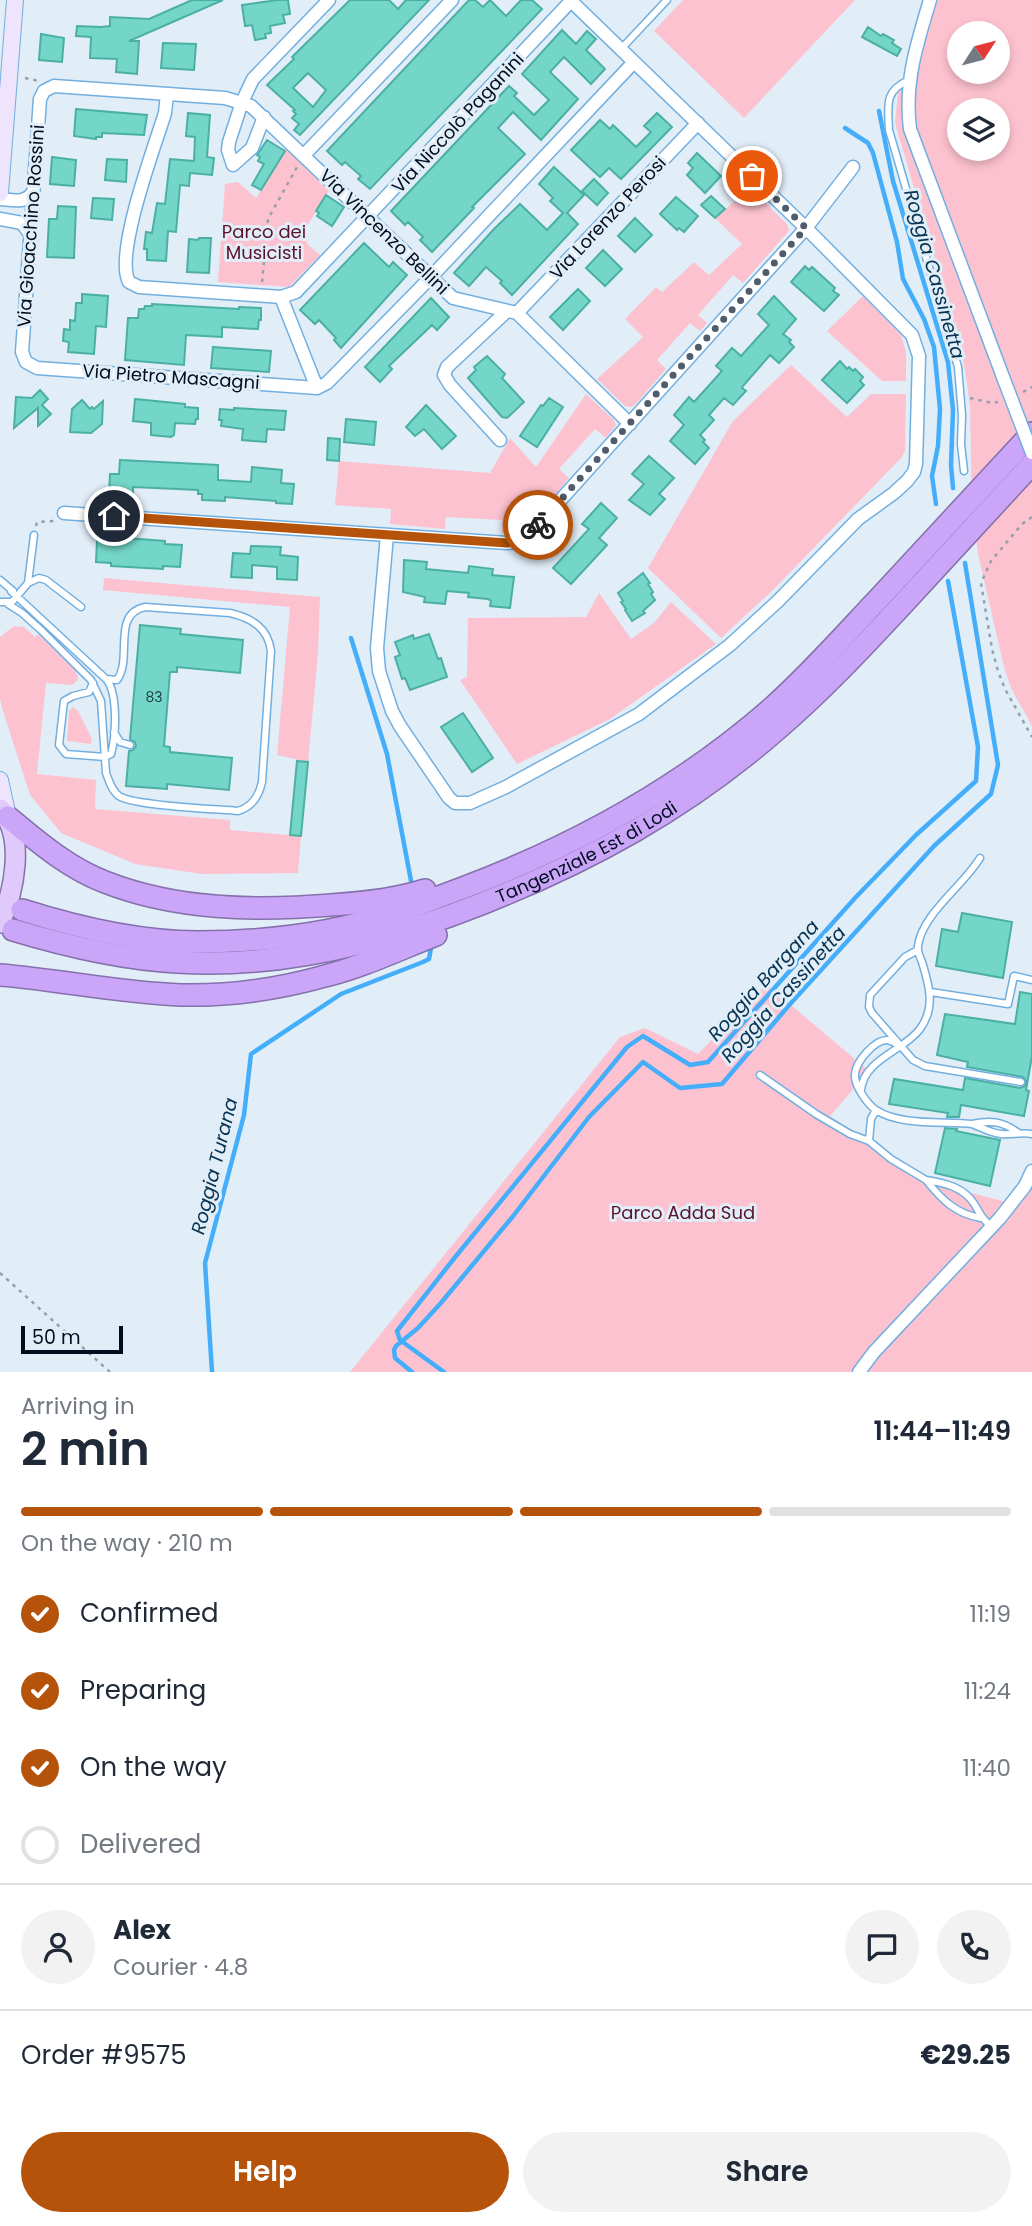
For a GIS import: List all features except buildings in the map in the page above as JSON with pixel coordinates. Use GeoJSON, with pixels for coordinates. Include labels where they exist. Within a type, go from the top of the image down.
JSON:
{"type":"FeatureCollection","features":[{"type":"Feature","properties":{"kind":"highway","name":"Tangenziale Est di Lodi"},"geometry":{"type":"LineString","coordinates":[[23,910],[69,924],[117,934],[196,942],[269,939],[311,934],[393,914],[512,870],[555,851],[630,811],[707,760],[764,714],[804,678],[1032,433]]}},
{"type":"Feature","properties":{"kind":"highway","name":"Tangenziale Est di Lodi"},"geometry":{"type":"LineString","coordinates":[[6,926],[68,946],[144,959],[179,963],[243,962],[312,954],[397,934],[540,881],[629,835],[671,809],[741,760],[777,730],[838,674],[1032,464]]}},
{"type":"Feature","properties":{"kind":"highway"},"geometry":{"type":"LineString","coordinates":[[4,813],[79,870],[105,882],[133,891],[206,906],[244,909],[363,903],[418,892],[483,872],[512,870]]}},
{"type":"Feature","properties":{"kind":"highway"},"geometry":{"type":"LineString","coordinates":[[0,975],[121,991],[184,995],[281,986],[327,976],[520,902],[540,881]]}},
{"type":"Feature","properties":{"kind":"main road"},"geometry":{"type":"LineString","coordinates":[[4,813],[13,832],[16,857],[7,903],[6,926]]}},
{"type":"Feature","properties":{"kind":"street"},"geometry":{"type":"LineString","coordinates":[[0,193],[15,0]]}},
{"type":"Feature","properties":{"kind":"street"},"geometry":{"type":"LineString","coordinates":[[264,117],[251,148],[233,165],[228,150],[229,142],[253,79],[329,0]]}},
{"type":"Feature","properties":{"kind":"street"},"geometry":{"type":"LineString","coordinates":[[304,155],[452,0]]}},
{"type":"Feature","properties":{"kind":"street"},"geometry":{"type":"LineString","coordinates":[[930,0],[909,80],[907,105],[910,129],[1032,453]]}},
{"type":"Feature","properties":{"kind":"street"},"geometry":{"type":"LineString","coordinates":[[387,535],[377,648],[379,671],[392,711],[400,726],[449,798],[455,803],[470,803],[506,787],[639,714],[730,645],[778,601],[858,519],[894,493],[914,472],[919,356],[912,335],[806,228],[571,1]]}},
{"type":"Feature","properties":{"kind":"street","name":"Via Niccolò Paganini"},"geometry":{"type":"LineString","coordinates":[[281,297],[296,292],[369,218],[571,1]]}},
{"type":"Feature","properties":{"kind":"street"},"geometry":{"type":"LineString","coordinates":[[167,94],[165,113],[128,236],[125,272],[129,282],[139,288],[281,297],[317,388],[327,383],[431,277],[634,62]]}},
{"type":"Feature","properties":{"kind":"street"},"geometry":{"type":"LineString","coordinates":[[44,91],[54,86],[225,98],[242,102]]}},
{"type":"Feature","properties":{"kind":"street","name":"Via Gioacchino Rossini"},"geometry":{"type":"LineString","coordinates":[[26,362],[22,352],[40,99],[44,91]]}},
{"type":"Feature","properties":{"kind":"street","name":"Via Vincenzo Bellini"},"geometry":{"type":"LineString","coordinates":[[242,102],[264,117],[453,298],[512,312]]}},
{"type":"Feature","properties":{"kind":"street","name":"Via Lorenzo Perosi"},"geometry":{"type":"LineString","coordinates":[[500,440],[450,385],[444,375],[447,367],[512,312],[698,123]]}},
{"type":"Feature","properties":{"kind":"street"},"geometry":{"type":"LineString","coordinates":[[64,513],[507,543],[520,541],[528,536],[806,228],[853,167]]}},
{"type":"Feature","properties":{"kind":"street"},"geometry":{"type":"LineString","coordinates":[[0,199],[22,201],[33,192]]}},
{"type":"Feature","properties":{"kind":"street"},"geometry":{"type":"LineString","coordinates":[[0,219],[22,223],[30,234]]}},
{"type":"Feature","properties":{"kind":"street"},"geometry":{"type":"LineString","coordinates":[[512,312],[630,424]]}},
{"type":"Feature","properties":{"kind":"street","name":"Via Pietro Mascagni"},"geometry":{"type":"LineString","coordinates":[[26,362],[37,368],[317,388]]}},
{"type":"Feature","properties":{"kind":"street"},"geometry":{"type":"LineString","coordinates":[[0,780],[4,813]]}},
{"type":"Feature","properties":{"kind":"street"},"geometry":{"type":"LineString","coordinates":[[859,1372],[874,1352],[992,1227],[1025,1186],[1032,1171]]}},
{"type":"Feature","properties":{"kind":"lane"},"geometry":{"type":"LineString","coordinates":[[621,49],[667,0]]}},
{"type":"Feature","properties":{"kind":"lane"},"geometry":{"type":"LineString","coordinates":[[909,80],[895,86],[891,93],[889,130],[958,367],[964,471]]}},
{"type":"Feature","properties":{"kind":"lane"},"geometry":{"type":"LineString","coordinates":[[8,604],[26,587],[34,535]]}},
{"type":"Feature","properties":{"kind":"lane"},"geometry":{"type":"LineString","coordinates":[[11,590],[20,592],[39,578],[46,580],[81,607]]}},
{"type":"Feature","properties":{"kind":"lane"},"geometry":{"type":"LineString","coordinates":[[0,580],[111,686],[114,698],[112,751],[106,757],[66,754],[59,745],[62,704],[73,695],[89,692],[93,683]]}},
{"type":"Feature","properties":{"kind":"lane"},"geometry":{"type":"LineString","coordinates":[[0,602],[22,612],[75,662],[93,683],[101,701],[109,781],[118,796],[135,802],[225,810],[244,809],[255,800],[262,782],[270,644],[262,629],[243,616],[230,613],[145,607],[137,609],[127,620],[120,676],[117,680],[106,679]]}},
{"type":"Feature","properties":{"kind":"lane"},"geometry":{"type":"LineString","coordinates":[[114,732],[120,742],[130,746]]}},
{"type":"Feature","properties":{"kind":"lane"},"geometry":{"type":"LineString","coordinates":[[861,1090],[874,1065],[916,1033],[925,1020],[931,992],[918,950],[921,937],[928,923],[980,858]]}},
{"type":"Feature","properties":{"kind":"lane"},"geometry":{"type":"LineString","coordinates":[[918,950],[905,957],[870,995],[872,1013],[913,1060],[925,1066],[1021,1082]]}},
{"type":"Feature","properties":{"kind":"lane"},"geometry":{"type":"LineString","coordinates":[[931,992],[1008,1004],[1014,976],[1032,980]]}},
{"type":"Feature","properties":{"kind":"lane"},"geometry":{"type":"LineString","coordinates":[[900,1045],[888,1040],[882,1041],[862,1058],[855,1075],[855,1083],[876,1110],[916,1121],[972,1124],[987,1120],[1005,1124],[1017,1132],[1032,1134]]}},
{"type":"Feature","properties":{"kind":"lane"},"geometry":{"type":"LineString","coordinates":[[760,1075],[816,1114],[850,1134],[869,1141],[891,1159],[926,1180],[940,1197],[957,1211],[981,1219],[992,1227]]}},
{"type":"Feature","properties":{"kind":"lane"},"geometry":{"type":"LineString","coordinates":[[869,1141],[871,1119],[876,1110]]}},
{"type":"Feature","properties":{"kind":"lane"},"geometry":{"type":"LineString","coordinates":[[926,1180],[952,1185],[968,1196],[981,1219]]}},
{"type":"Feature","properties":{"kind":"path"},"geometry":{"type":"LineString","coordinates":[[10,73],[35,80],[44,91]]}},
{"type":"Feature","properties":{"kind":"path"},"geometry":{"type":"LineString","coordinates":[[261,285],[268,219],[304,155]]}},
{"type":"Feature","properties":{"kind":"path"},"geometry":{"type":"LineString","coordinates":[[34,535],[37,522],[59,521],[64,513]]}},
{"type":"Feature","properties":{"kind":"path"},"geometry":{"type":"LineString","coordinates":[[1032,517],[1022,524],[991,561],[981,583],[998,671],[1032,737]]}},
{"type":"Feature","properties":{"kind":"path"},"geometry":{"type":"LineString","coordinates":[[0,1273],[110,1372]]}},
{"type":"Feature","properties":{"kind":"green space"},"geometry":{"type":"Polygon","coordinates":[[[683,0],[855,0],[744,118],[654,31],[683,0]]]}},
{"type":"Feature","properties":{"kind":"green space"},"geometry":{"type":"Polygon","coordinates":[[[938,0],[1032,0],[1032,726],[1011,688],[1004,667],[978,554],[972,509],[970,406],[965,370],[959,341],[895,123],[898,92],[938,0]]]}},
{"type":"Feature","properties":{"kind":"green space","name":"Parco dei Musicisti"},"geometry":{"type":"Polygon","coordinates":[[[286,149],[329,190],[306,228],[307,244],[320,255],[289,287],[218,282],[225,184],[238,182],[256,198],[286,149]]]}},
{"type":"Feature","properties":{"kind":"green space"},"geometry":{"type":"Polygon","coordinates":[[[742,180],[787,224],[789,231],[743,283],[733,275],[698,315],[707,323],[700,331],[690,323],[657,360],[666,369],[635,405],[625,406],[597,379],[643,337],[625,319],[656,287],[662,292],[694,262],[709,275],[742,244],[715,218],[736,200],[730,193],[742,180]]]}},
{"type":"Feature","properties":{"kind":"green space"},"geometry":{"type":"Polygon","coordinates":[[[863,296],[901,335],[906,352],[906,381],[882,381],[827,331],[863,296]]]}},
{"type":"Feature","properties":{"kind":"green space"},"geometry":{"type":"Polygon","coordinates":[[[791,365],[847,417],[871,394],[906,394],[905,450],[902,457],[772,591],[721,638],[648,568],[733,421],[791,365]]]}},
{"type":"Feature","properties":{"kind":"green space"},"geometry":{"type":"Polygon","coordinates":[[[586,394],[616,425],[606,438],[595,429],[559,469],[569,478],[531,521],[512,532],[502,533],[502,520],[446,517],[445,529],[390,524],[391,509],[335,505],[339,461],[490,473],[510,438],[536,467],[586,394]]]}},
{"type":"Feature","properties":{"kind":"green space"},"geometry":{"type":"Polygon","coordinates":[[[104,578],[320,597],[318,654],[308,762],[277,755],[290,607],[103,590],[104,578]]]}},
{"type":"Feature","properties":{"kind":"green space"},"geometry":{"type":"Polygon","coordinates":[[[599,593],[631,639],[654,623],[671,602],[716,644],[610,719],[517,764],[460,680],[467,677],[468,618],[586,617],[599,593]]]}},
{"type":"Feature","properties":{"kind":"green space"},"geometry":{"type":"Polygon","coordinates":[[[14,626],[24,627],[35,637],[38,634],[78,676],[72,685],[46,683],[37,774],[96,780],[95,809],[230,820],[230,830],[301,836],[298,873],[202,874],[135,864],[61,833],[30,795],[2,708],[0,637],[14,626]]]}},
{"type":"Feature","properties":{"kind":"green space"},"geometry":{"type":"Polygon","coordinates":[[[73,707],[78,711],[92,739],[91,744],[67,741],[69,711],[73,707]]]}},
{"type":"Feature","properties":{"kind":"green space","name":"Parco Adda Sud"},"geometry":{"type":"Polygon","coordinates":[[[766,984],[869,1071],[830,1116],[925,1181],[1018,1205],[1032,1184],[1032,1372],[350,1372],[620,1037],[645,1028],[698,1054],[766,984]]]}},
{"type":"Feature","properties":{"kind":"waterway","name":"Roggia Cassinetta"},"geometry":{"type":"LineString","coordinates":[[879,111],[893,181],[948,362],[953,410],[953,488]]}},
{"type":"Feature","properties":{"kind":"waterway","name":"Roggia Bargana"},"geometry":{"type":"LineString","coordinates":[[845,128],[868,143],[873,153],[897,242],[903,279],[924,319],[934,347],[940,409],[938,446],[932,476],[936,504]]}},
{"type":"Feature","properties":{"kind":"waterway","name":"Roggia Cassinetta"},"geometry":{"type":"LineString","coordinates":[[412,1372],[395,1358],[396,1346],[418,1328],[440,1304],[514,1215],[589,1117],[643,1062],[680,1088],[722,1084],[791,1003],[934,846],[991,794],[998,765],[965,563]]}},
{"type":"Feature","properties":{"kind":"waterway","name":"Roggia Bargana"},"geometry":{"type":"LineString","coordinates":[[444,1372],[400,1340],[397,1331],[627,1047],[643,1036],[690,1065],[708,1062],[855,898],[916,835],[976,781],[978,747],[948,581]]}},
{"type":"Feature","properties":{"kind":"waterway","name":"Roggia Turana"},"geometry":{"type":"LineString","coordinates":[[351,638],[387,754],[412,886]]}},
{"type":"Feature","properties":{"kind":"waterway","name":"Roggia Turana"},"geometry":{"type":"LineString","coordinates":[[212,1372],[205,1263],[244,1115],[251,1054],[341,994],[429,959],[431,948]]}},
{"type":"Feature","properties":{"kind":"way so far"},"geometry":{"type":"LineString","coordinates":[[538,525],[806,228],[752,176]]}},
{"type":"Feature","properties":{"kind":"route"},"geometry":{"type":"LineString","coordinates":[[114,516],[507,543],[520,541],[538,525]]}}]}
